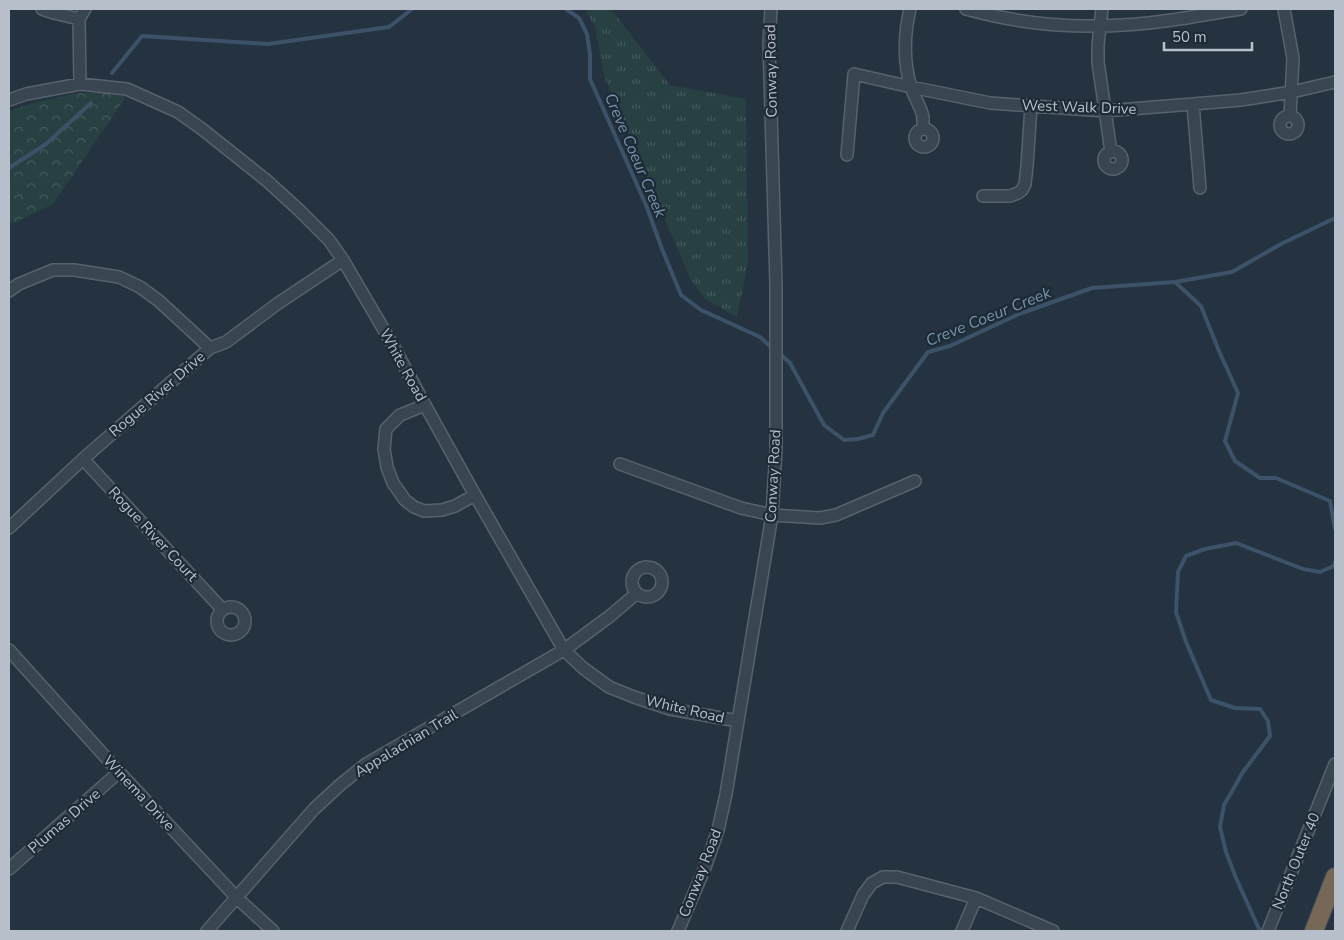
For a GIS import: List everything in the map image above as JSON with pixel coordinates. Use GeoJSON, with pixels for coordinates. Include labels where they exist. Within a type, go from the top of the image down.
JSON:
{"type":"FeatureCollection","features":[{"type":"Feature","properties":{"kind":"highway"},"geometry":{"type":"LineString","coordinates":[[1314,931],[1335,877]]}},
{"type":"Feature","properties":{"kind":"street"},"geometry":{"type":"LineString","coordinates":[[42,9],[54,13],[82,14],[80,84]]}},
{"type":"Feature","properties":{"kind":"street","name":"Conway Road"},"geometry":{"type":"LineString","coordinates":[[678,931],[706,865],[718,830],[726,794],[772,516],[777,412],[776,284],[769,43],[771,9]]}},
{"type":"Feature","properties":{"kind":"street"},"geometry":{"type":"LineString","coordinates":[[910,9],[904,48],[907,70],[922,116],[923,129]]}},
{"type":"Feature","properties":{"kind":"street"},"geometry":{"type":"LineString","coordinates":[[966,9],[1024,22],[1059,25],[1124,25],[1172,20],[1241,9]]}},
{"type":"Feature","properties":{"kind":"street"},"geometry":{"type":"LineString","coordinates":[[1102,9],[1098,62],[1111,152]]}},
{"type":"Feature","properties":{"kind":"street"},"geometry":{"type":"LineString","coordinates":[[1284,9],[1293,58],[1290,116]]}},
{"type":"Feature","properties":{"kind":"street","name":"West Walk Drive"},"geometry":{"type":"LineString","coordinates":[[847,155],[854,74],[990,103],[1105,110],[1240,100],[1292,92],[1335,82]]}},
{"type":"Feature","properties":{"kind":"street","name":"White Road"},"geometry":{"type":"LineString","coordinates":[[9,100],[26,94],[80,84],[127,89],[178,112],[266,180],[329,240],[343,260],[564,650],[608,687],[670,709],[738,721]]}},
{"type":"Feature","properties":{"kind":"street"},"geometry":{"type":"LineString","coordinates":[[1193,104],[1200,188]]}},
{"type":"Feature","properties":{"kind":"street"},"geometry":{"type":"LineString","coordinates":[[983,196],[1010,196],[1018,194],[1022,190],[1025,184],[1027,166],[1031,106]]}},
{"type":"Feature","properties":{"kind":"street","name":"Rogue River Drive"},"geometry":{"type":"LineString","coordinates":[[9,528],[83,459],[210,348],[226,342],[343,260]]}},
{"type":"Feature","properties":{"kind":"street"},"geometry":{"type":"LineString","coordinates":[[9,291],[19,284],[53,270],[74,270],[119,278],[140,287],[159,301],[210,348]]}},
{"type":"Feature","properties":{"kind":"street"},"geometry":{"type":"LineString","coordinates":[[424,405],[400,415],[386,429],[384,448],[386,467],[393,483],[405,500],[414,507],[424,511],[442,510],[456,506],[475,495]]}},
{"type":"Feature","properties":{"kind":"street","name":"Rogue River Court"},"geometry":{"type":"LineString","coordinates":[[83,459],[222,609]]}},
{"type":"Feature","properties":{"kind":"street"},"geometry":{"type":"LineString","coordinates":[[620,464],[741,508],[772,516],[820,518],[836,515],[915,481]]}},
{"type":"Feature","properties":{"kind":"street","name":"Appalachian Trail"},"geometry":{"type":"LineString","coordinates":[[207,931],[314,809],[366,764],[564,650],[610,616],[637,593]]}},
{"type":"Feature","properties":{"kind":"street","name":"Winema Drive"},"geometry":{"type":"LineString","coordinates":[[9,650],[119,772],[237,898],[273,931]]}},
{"type":"Feature","properties":{"kind":"street","name":"North Outer 40"},"geometry":{"type":"LineString","coordinates":[[1268,931],[1335,764]]}},
{"type":"Feature","properties":{"kind":"street","name":"Plumas Drive"},"geometry":{"type":"LineString","coordinates":[[9,869],[119,772]]}},
{"type":"Feature","properties":{"kind":"street"},"geometry":{"type":"LineString","coordinates":[[847,931],[863,895],[872,883],[883,877],[897,877],[976,898],[1053,931]]}},
{"type":"Feature","properties":{"kind":"street"},"geometry":{"type":"LineString","coordinates":[[962,931],[976,898]]}},
{"type":"Feature","properties":{"kind":"green space"},"geometry":{"type":"Polygon","coordinates":[[[585,9],[611,9],[670,85],[746,99],[748,263],[737,317],[705,299],[690,278],[604,76],[595,27],[585,9]]]}},
{"type":"Feature","properties":{"kind":"green space"},"geometry":{"type":"Polygon","coordinates":[[[77,93],[109,93],[126,97],[53,204],[14,223],[9,222],[9,111],[29,104],[77,93]]]}},
{"type":"Feature","properties":{"kind":"waterway"},"geometry":{"type":"LineString","coordinates":[[112,73],[142,36],[268,44],[389,27],[412,9]]}},
{"type":"Feature","properties":{"kind":"waterway","name":"Creve Coeur Creek"},"geometry":{"type":"LineString","coordinates":[[566,9],[579,18],[587,34],[590,54],[590,79],[646,205],[681,295],[701,310],[760,337],[773,349]]}},
{"type":"Feature","properties":{"kind":"waterway"},"geometry":{"type":"LineString","coordinates":[[9,168],[46,144],[91,103]]}},
{"type":"Feature","properties":{"kind":"waterway"},"geometry":{"type":"LineString","coordinates":[[1175,282],[1232,272],[1281,244],[1335,218]]}},
{"type":"Feature","properties":{"kind":"waterway","name":"Creve Coeur Creek"},"geometry":{"type":"LineString","coordinates":[[779,353],[790,363],[824,425],[844,440],[858,439],[873,435],[883,413],[928,352],[950,346],[1019,314],[1092,288],[1175,282],[1201,306],[1238,393],[1225,441],[1235,461],[1260,478],[1276,478],[1330,501],[1335,529]]}},
{"type":"Feature","properties":{"kind":"waterway","name":"Creve Coeur Creek"},"geometry":{"type":"LineString","coordinates":[[1260,931],[1236,878],[1226,852],[1220,827],[1224,805],[1243,772],[1270,736],[1268,721],[1260,709],[1235,708],[1211,700],[1186,642],[1176,612],[1178,572],[1186,556],[1205,549],[1236,543],[1303,569],[1320,572],[1334,566],[1335,562]]}}]}
